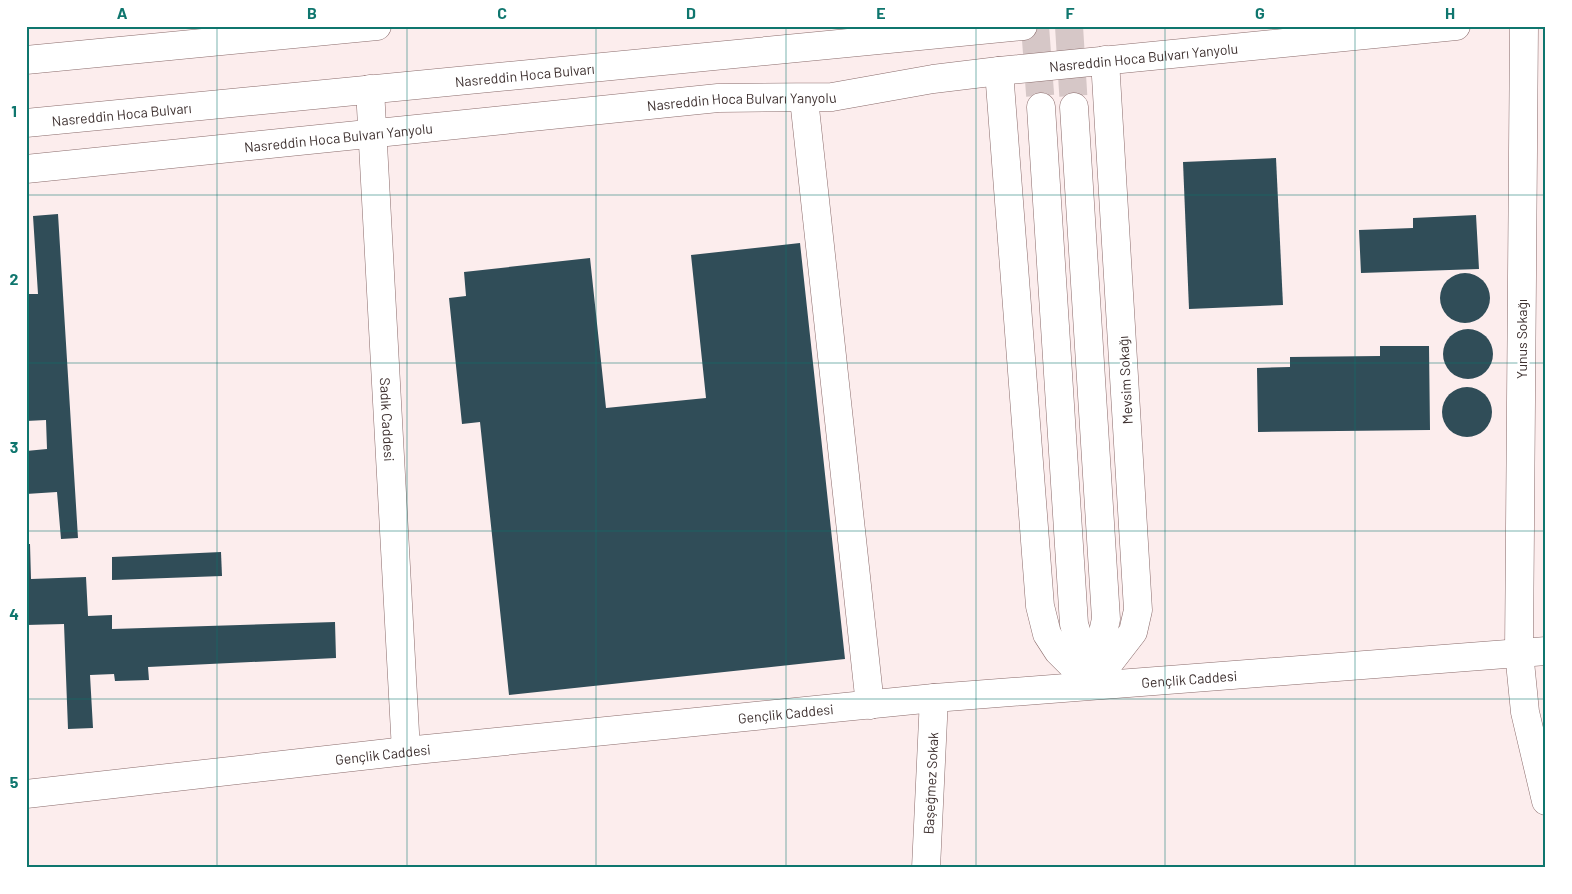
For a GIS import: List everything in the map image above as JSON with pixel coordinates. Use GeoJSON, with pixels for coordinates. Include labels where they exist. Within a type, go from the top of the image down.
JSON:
{"type":"FeatureCollection","features":[{"type":"Feature","properties":{"kind":"main road"},"geometry":{"type":"LineString","coordinates":[[26,60],[378,26]]}},
{"type":"Feature","properties":{"kind":"main road","name":"Nasreddin Hoca Bulvarı"},"geometry":{"type":"LineString","coordinates":[[26,123],[370,89],[485,80],[1023,26]]}},
{"type":"Feature","properties":{"kind":"main road","name":"Nasreddin Hoca Bulvarı Yanyolu"},"geometry":{"type":"LineString","coordinates":[[26,169],[718,98],[804,99],[832,97],[933,79],[999,71],[1456,26]]}},
{"type":"Feature","properties":{"kind":"main road","name":"Yunus Sokağı"},"geometry":{"type":"LineString","coordinates":[[1524,26],[1519,652],[1525,712],[1546,801]]}},
{"type":"Feature","properties":{"kind":"main road","name":"Mevsim Sokağı"},"geometry":{"type":"LineString","coordinates":[[1092,684],[1133,632],[1138,610],[1105,60]]}},
{"type":"Feature","properties":{"kind":"main road"},"geometry":{"type":"LineString","coordinates":[[999,71],[1040,606],[1048,634],[1055,645],[1092,684]]}},
{"type":"Feature","properties":{"kind":"main road","name":"Sadık Caddesi"},"geometry":{"type":"LineString","coordinates":[[370,89],[406,751]]}},
{"type":"Feature","properties":{"kind":"main road"},"geometry":{"type":"LineString","coordinates":[[804,99],[870,705]]}},
{"type":"Feature","properties":{"kind":"main road"},"geometry":{"type":"LineString","coordinates":[[1041,107],[1074,624],[1092,684]]}},
{"type":"Feature","properties":{"kind":"main road"},"geometry":{"type":"LineString","coordinates":[[1074,107],[1106,619],[1092,684]]}},
{"type":"Feature","properties":{"kind":"main road","name":"Gençlik Caddesi"},"geometry":{"type":"LineString","coordinates":[[26,794],[406,751],[934,698],[1092,684],[1546,651]]}},
{"type":"Feature","properties":{"kind":"main road","name":"Başeğmez Sokak"},"geometry":{"type":"LineString","coordinates":[[926,868],[934,698]]}},
{"type":"Feature","properties":{"kind":"building"},"geometry":{"type":"Polygon","coordinates":[[[1276,158],[1283,305],[1189,309],[1183,162],[1276,158]]]}},
{"type":"Feature","properties":{"kind":"building"},"geometry":{"type":"Polygon","coordinates":[[[1544,169],[1546,169],[1546,238],[1543,238],[1544,169]]]}},
{"type":"Feature","properties":{"kind":"building"},"geometry":{"type":"Polygon","coordinates":[[[58,214],[78,538],[61,539],[57,492],[26,494],[26,451],[47,449],[46,420],[26,421],[26,294],[38,294],[33,216],[58,214]]]}},
{"type":"Feature","properties":{"kind":"building"},"geometry":{"type":"Polygon","coordinates":[[[1476,215],[1479,269],[1361,273],[1359,230],[1413,228],[1413,218],[1476,215]]]}},
{"type":"Feature","properties":{"kind":"building"},"geometry":{"type":"Polygon","coordinates":[[[800,243],[845,659],[509,695],[480,422],[462,424],[449,298],[466,296],[464,272],[590,258],[606,408],[706,398],[691,255],[800,243]]]}},
{"type":"Feature","properties":{"kind":"building"},"geometry":{"type":"Polygon","coordinates":[[[1460,273],[1470,273],[1483,280],[1490,293],[1490,303],[1483,316],[1470,323],[1460,323],[1451,319],[1444,312],[1440,303],[1440,293],[1444,284],[1451,277],[1460,273]]]}},
{"type":"Feature","properties":{"kind":"building"},"geometry":{"type":"Polygon","coordinates":[[[1463,329],[1473,329],[1486,336],[1493,349],[1493,359],[1486,372],[1473,379],[1463,379],[1454,375],[1447,368],[1443,359],[1443,349],[1447,340],[1454,333],[1463,329]]]}},
{"type":"Feature","properties":{"kind":"building"},"geometry":{"type":"Polygon","coordinates":[[[1380,346],[1429,346],[1430,430],[1258,432],[1257,368],[1290,367],[1290,357],[1380,356],[1380,346]]]}},
{"type":"Feature","properties":{"kind":"building"},"geometry":{"type":"Polygon","coordinates":[[[1462,387],[1472,387],[1485,394],[1492,407],[1492,417],[1485,430],[1472,437],[1462,437],[1453,433],[1446,426],[1442,417],[1442,407],[1446,398],[1453,391],[1462,387]]]}},
{"type":"Feature","properties":{"kind":"building"},"geometry":{"type":"Polygon","coordinates":[[[26,544],[30,544],[31,579],[86,577],[88,616],[112,615],[112,629],[335,622],[336,658],[148,667],[149,680],[115,681],[114,674],[90,675],[93,728],[68,729],[64,624],[26,625],[26,544]]]}},
{"type":"Feature","properties":{"kind":"building"},"geometry":{"type":"Polygon","coordinates":[[[221,552],[222,576],[112,580],[112,557],[221,552]]]}},
{"type":"Feature","properties":{"kind":"tunnel"},"geometry":{"type":"LineString","coordinates":[[1035,26],[1041,107]]}},
{"type":"Feature","properties":{"kind":"tunnel"},"geometry":{"type":"LineString","coordinates":[[1069,26],[1074,107]]}}]}
